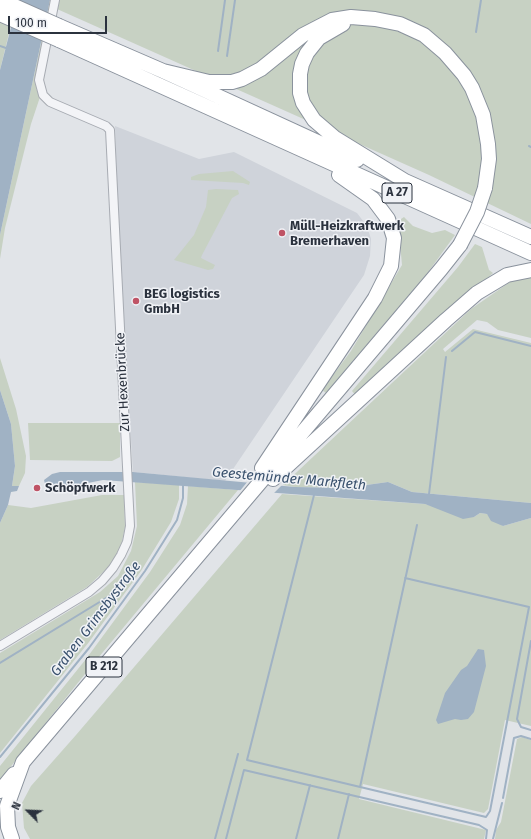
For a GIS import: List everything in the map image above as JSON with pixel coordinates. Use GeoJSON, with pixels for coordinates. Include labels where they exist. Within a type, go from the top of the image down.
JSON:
{"type":"FeatureCollection","features":[{"type":"Feature","properties":{"kind":"highway","name":"A 27"},"geometry":{"type":"LineString","coordinates":[[1,0],[163,72],[322,146],[531,237]]}},
{"type":"Feature","properties":{"kind":"highway","name":"A 27"},"geometry":{"type":"LineString","coordinates":[[0,14],[531,253]]}},
{"type":"Feature","properties":{"kind":"highway"},"geometry":{"type":"LineString","coordinates":[[163,72],[209,82],[232,82],[242,79],[261,69],[293,42],[321,24],[342,18],[375,19],[400,24],[424,36],[445,53],[464,76],[478,101],[486,130],[489,159],[485,188],[477,212],[460,244],[436,275],[266,476]]}},
{"type":"Feature","properties":{"kind":"highway"},"geometry":{"type":"LineString","coordinates":[[375,19],[352,21],[335,28],[319,38],[307,53],[302,64],[300,74],[300,93],[308,112],[324,130],[351,149],[405,181]]}},
{"type":"Feature","properties":{"kind":"highway"},"geometry":{"type":"LineString","coordinates":[[262,132],[345,178],[373,199],[382,209],[392,228],[394,247],[389,271],[375,298],[266,476]]}},
{"type":"Feature","properties":{"kind":"highway"},"geometry":{"type":"LineString","coordinates":[[266,476],[468,301],[497,279],[515,272],[531,270]]}},
{"type":"Feature","properties":{"kind":"highway","name":"B 212"},"geometry":{"type":"LineString","coordinates":[[0,790],[266,476]]}},
{"type":"Feature","properties":{"kind":"highway"},"geometry":{"type":"LineString","coordinates":[[12,839],[8,827],[7,806],[23,762]]}},
{"type":"Feature","properties":{"kind":"street","name":"Zur Hexenbrücke"},"geometry":{"type":"LineString","coordinates":[[0,646],[89,592],[113,568],[127,542],[130,512],[110,130],[106,126],[50,102],[43,95],[39,80],[55,0]]}},
{"type":"Feature","properties":{"kind":"shaded area"},"geometry":{"type":"Polygon","coordinates":[[[115,126],[199,159],[234,152],[357,213],[367,226],[371,239],[370,256],[364,275],[225,481],[133,472],[119,248],[115,126]]]}},
{"type":"Feature","properties":{"kind":"green space"},"geometry":{"type":"Polygon","coordinates":[[[50,0],[53,0],[36,80],[36,88],[40,97],[31,124],[5,228],[0,259],[0,235],[50,0]]]}},
{"type":"Feature","properties":{"kind":"green space"},"geometry":{"type":"Polygon","coordinates":[[[58,0],[531,0],[531,224],[429,175],[57,9],[58,0]]]}},
{"type":"Feature","properties":{"kind":"green space"},"geometry":{"type":"Polygon","coordinates":[[[0,20],[11,25],[0,70],[0,20]]]}},
{"type":"Feature","properties":{"kind":"green space"},"geometry":{"type":"Polygon","coordinates":[[[233,171],[250,182],[249,185],[243,183],[191,180],[191,177],[199,174],[233,171]]]}},
{"type":"Feature","properties":{"kind":"green space"},"geometry":{"type":"Polygon","coordinates":[[[208,190],[238,190],[239,194],[232,198],[202,255],[201,258],[215,265],[213,269],[208,270],[174,260],[194,235],[206,207],[208,190]]]}},
{"type":"Feature","properties":{"kind":"green space"},"geometry":{"type":"Polygon","coordinates":[[[404,217],[413,226],[432,233],[445,230],[455,235],[426,275],[326,393],[322,390],[351,351],[402,265],[398,221],[404,217]]]}},
{"type":"Feature","properties":{"kind":"green space"},"geometry":{"type":"Polygon","coordinates":[[[475,244],[482,247],[489,270],[493,273],[357,397],[352,391],[458,267],[475,244]]]}},
{"type":"Feature","properties":{"kind":"green space"},"geometry":{"type":"Polygon","coordinates":[[[531,277],[531,338],[498,330],[487,322],[477,320],[443,349],[445,352],[473,329],[531,343],[531,503],[412,492],[388,482],[345,488],[295,487],[283,485],[471,309],[510,282],[531,277]]]}},
{"type":"Feature","properties":{"kind":"green space"},"geometry":{"type":"Polygon","coordinates":[[[0,358],[16,409],[26,456],[25,473],[19,486],[12,486],[15,466],[11,424],[0,390],[0,358]]]}},
{"type":"Feature","properties":{"kind":"green space"},"geometry":{"type":"Polygon","coordinates":[[[28,423],[120,423],[120,457],[112,461],[30,460],[28,423]]]}},
{"type":"Feature","properties":{"kind":"green space"},"geometry":{"type":"Polygon","coordinates":[[[135,482],[179,485],[179,499],[171,522],[141,571],[89,642],[0,753],[0,653],[100,592],[118,576],[131,551],[137,526],[135,482]]]}},
{"type":"Feature","properties":{"kind":"green space"},"geometry":{"type":"Polygon","coordinates":[[[188,486],[238,490],[93,664],[0,780],[0,766],[86,659],[150,572],[180,525],[187,504],[188,486]]]}},
{"type":"Feature","properties":{"kind":"green space"},"geometry":{"type":"Polygon","coordinates":[[[282,494],[425,504],[474,517],[480,513],[487,514],[503,526],[531,518],[531,726],[505,720],[488,809],[484,813],[363,784],[359,799],[486,830],[484,839],[30,839],[24,828],[22,803],[31,786],[282,494]]]}},
{"type":"Feature","properties":{"kind":"green space"},"geometry":{"type":"Polygon","coordinates":[[[102,495],[124,495],[125,527],[121,546],[113,563],[87,587],[0,640],[0,523],[8,505],[31,508],[102,495]]]}},
{"type":"Feature","properties":{"kind":"green space"},"geometry":{"type":"Polygon","coordinates":[[[522,737],[531,740],[531,839],[495,839],[496,830],[501,822],[517,739],[522,737]]]}},
{"type":"Feature","properties":{"kind":"water"},"geometry":{"type":"Polygon","coordinates":[[[18,0],[50,0],[0,235],[0,70],[18,0]]]}},
{"type":"Feature","properties":{"kind":"water"},"geometry":{"type":"Polygon","coordinates":[[[0,390],[11,424],[15,466],[12,486],[19,486],[17,491],[11,492],[8,505],[0,523],[0,390]]]}},
{"type":"Feature","properties":{"kind":"water"},"geometry":{"type":"Polygon","coordinates":[[[60,472],[133,472],[295,487],[345,488],[388,482],[412,492],[531,503],[531,518],[503,526],[491,521],[487,514],[480,513],[474,517],[463,519],[425,504],[103,480],[47,491],[44,480],[52,474],[60,472]]]}},
{"type":"Feature","properties":{"kind":"water"},"geometry":{"type":"Polygon","coordinates":[[[478,649],[484,650],[486,666],[474,712],[468,719],[455,719],[438,724],[436,720],[445,693],[461,670],[467,666],[478,649]]]}},
{"type":"Feature","properties":{"kind":"pier"},"geometry":{"type":"Polygon","coordinates":[[[248,481],[284,483],[273,494],[239,492],[248,481]]]}},
{"type":"Feature","properties":{"kind":"waterway"},"geometry":{"type":"LineString","coordinates":[[218,51],[225,0]]}},
{"type":"Feature","properties":{"kind":"waterway"},"geometry":{"type":"LineString","coordinates":[[227,56],[235,0]]}},
{"type":"Feature","properties":{"kind":"waterway"},"geometry":{"type":"LineString","coordinates":[[476,32],[481,0]]}},
{"type":"Feature","properties":{"kind":"waterway"},"geometry":{"type":"LineString","coordinates":[[0,46],[6,48]]}},
{"type":"Feature","properties":{"kind":"waterway"},"geometry":{"type":"LineString","coordinates":[[452,351],[475,332],[531,346]]}},
{"type":"Feature","properties":{"kind":"waterway"},"geometry":{"type":"LineString","coordinates":[[429,494],[446,357]]}},
{"type":"Feature","properties":{"kind":"waterway","name":"Graben Grimsbystraße"},"geometry":{"type":"LineString","coordinates":[[0,757],[89,648],[145,571],[177,520],[183,498],[183,484]]}},
{"type":"Feature","properties":{"kind":"waterway","name":"Geestemünder Markfleth"},"geometry":{"type":"LineString","coordinates":[[314,495],[247,760],[486,817],[490,811],[529,607],[405,578]]}},
{"type":"Feature","properties":{"kind":"waterway"},"geometry":{"type":"LineString","coordinates":[[360,787],[417,525]]}},
{"type":"Feature","properties":{"kind":"waterway"},"geometry":{"type":"LineString","coordinates":[[0,663],[111,595]]}},
{"type":"Feature","properties":{"kind":"waterway"},"geometry":{"type":"LineString","coordinates":[[531,641],[517,719],[521,727],[531,730]]}},
{"type":"Feature","properties":{"kind":"waterway"},"geometry":{"type":"LineString","coordinates":[[503,798],[514,738],[521,736],[531,739]]}},
{"type":"Feature","properties":{"kind":"waterway"},"geometry":{"type":"LineString","coordinates":[[215,839],[238,754]]}},
{"type":"Feature","properties":{"kind":"waterway"},"geometry":{"type":"LineString","coordinates":[[226,839],[244,770],[479,825],[487,830],[486,839]]}},
{"type":"Feature","properties":{"kind":"waterway"},"geometry":{"type":"LineString","coordinates":[[296,839],[310,785]]}},
{"type":"Feature","properties":{"kind":"waterway"},"geometry":{"type":"LineString","coordinates":[[338,839],[349,794]]}},
{"type":"Feature","properties":{"kind":"waterway"},"geometry":{"type":"LineString","coordinates":[[493,839],[502,803]]}},
{"type":"Feature","properties":{"kind":"place","name":"Müll-Heizkraftwerk Bremerhaven"},"geometry":{"type":"Point","coordinates":[282,233]}},
{"type":"Feature","properties":{"kind":"place","name":"BEG logistics GmbH"},"geometry":{"type":"Point","coordinates":[136,301]}},
{"type":"Feature","properties":{"kind":"place","name":"Schöpfwerk"},"geometry":{"type":"Point","coordinates":[37,488]}}]}
